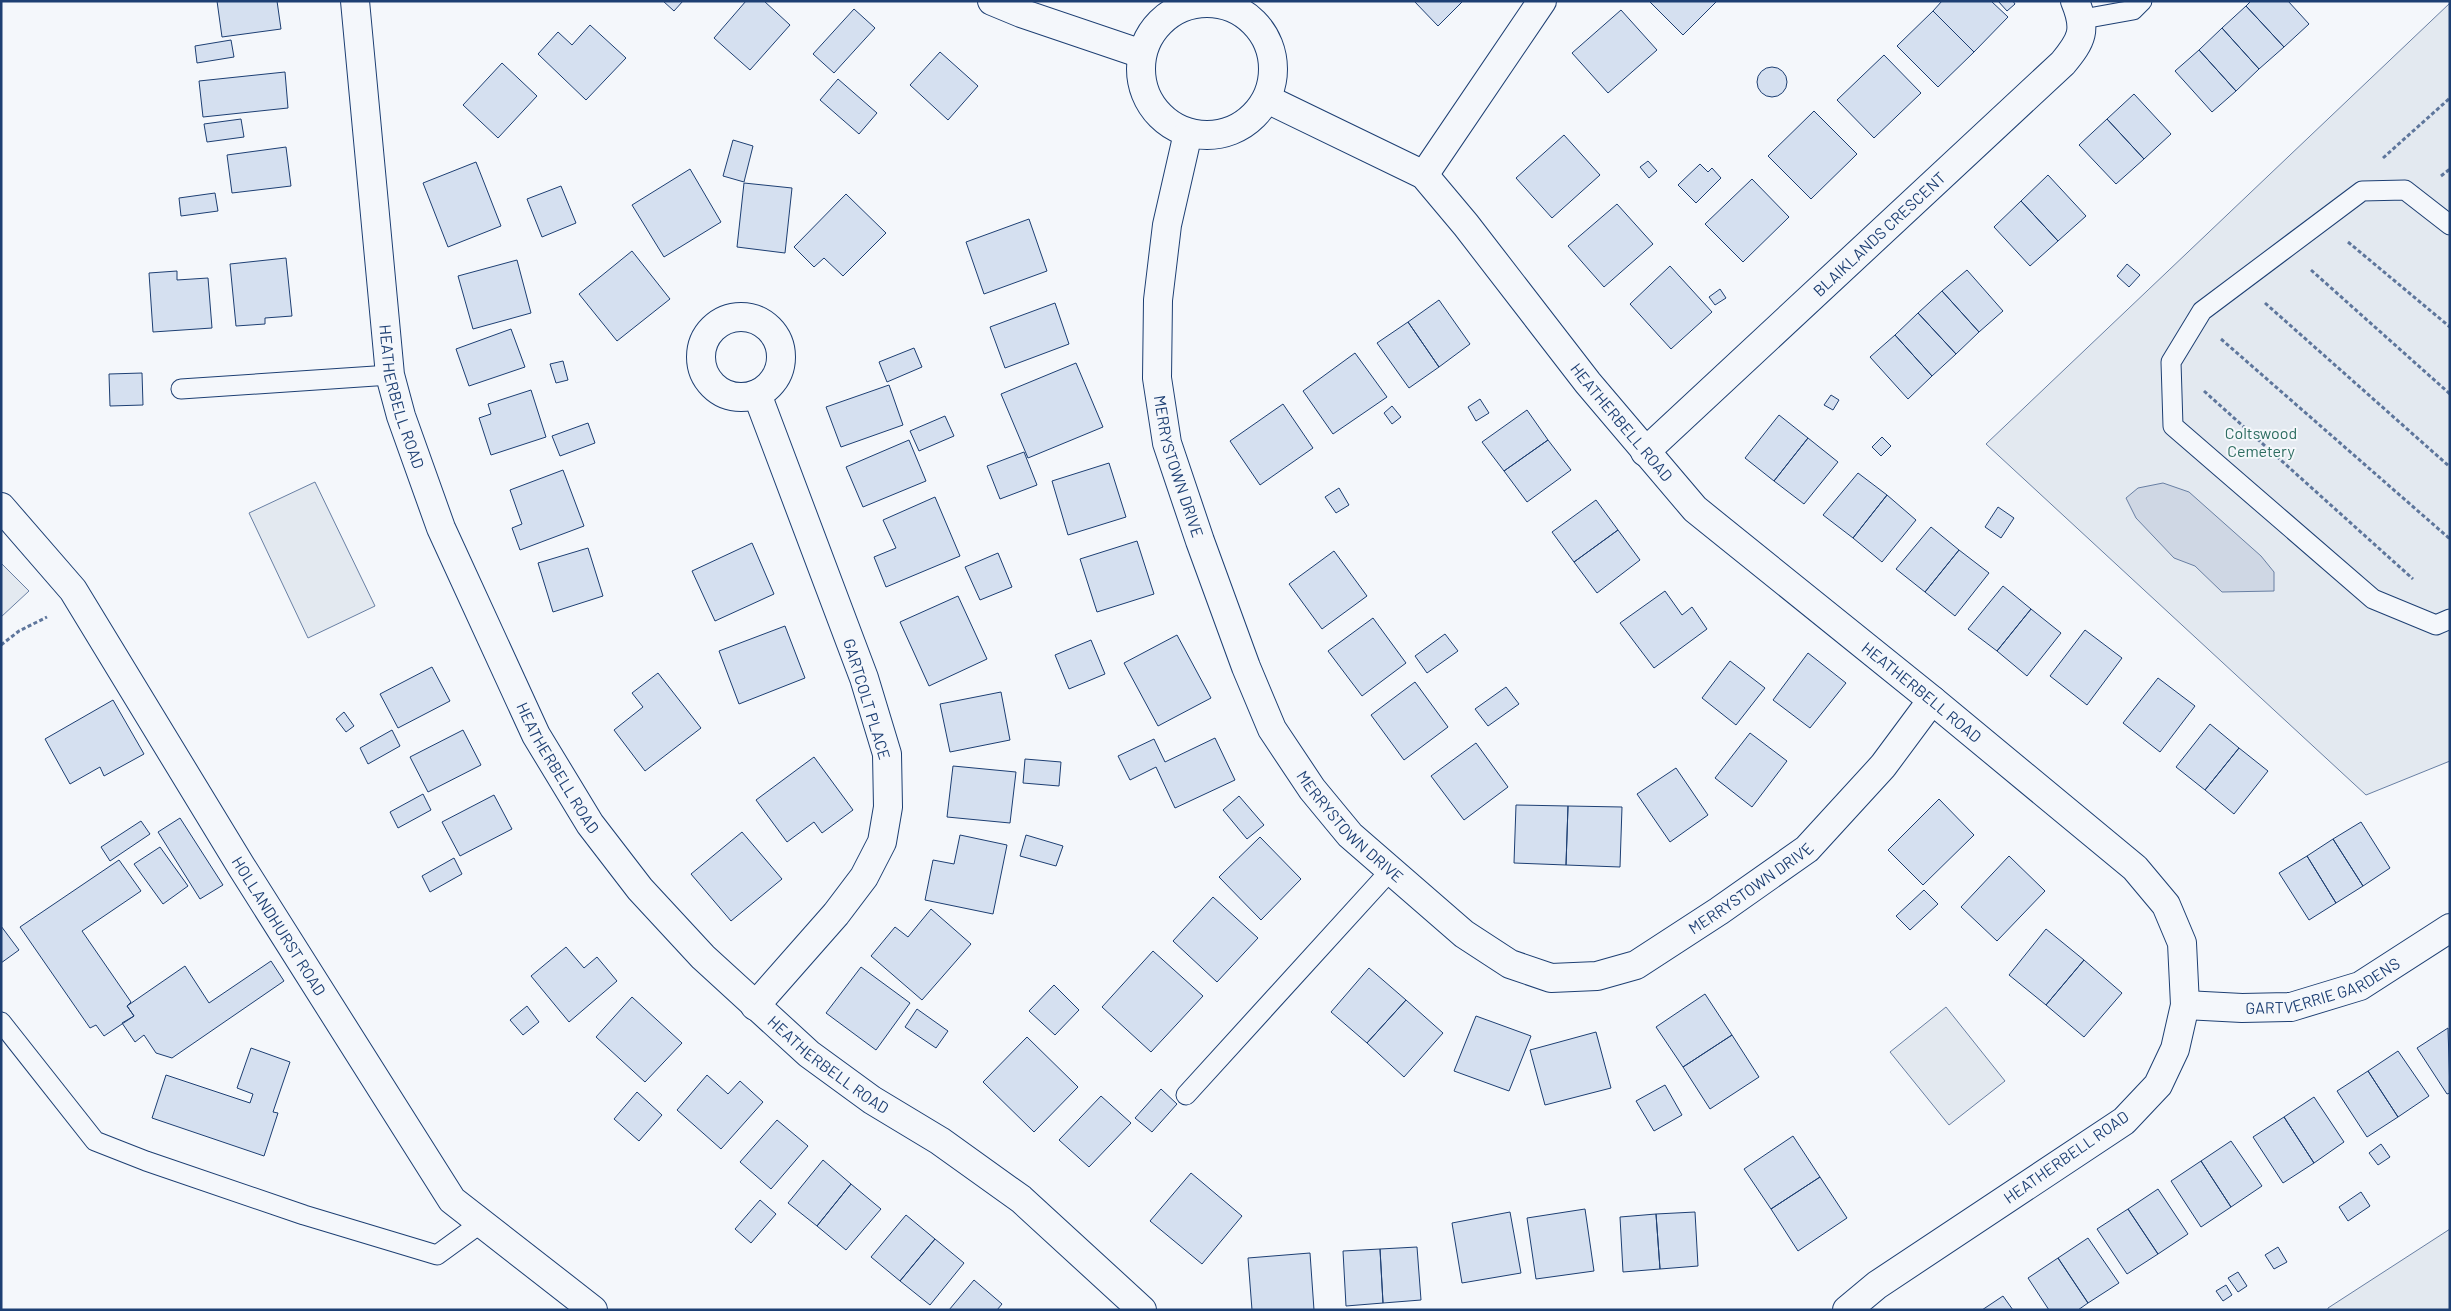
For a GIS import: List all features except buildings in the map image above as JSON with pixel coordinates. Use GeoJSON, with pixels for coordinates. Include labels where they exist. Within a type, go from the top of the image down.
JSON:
{"type":"FeatureCollection","features":[{"type":"Feature","properties":{"kind":"street","name":"HEATHERBELL ROAD"},"geometry":{"type":"LineString","coordinates":[[355,1],[390,375],[401,416],[441,528],[536,735],[590,824],[640,889],[703,957],[809,1054],[872,1100],[940,1141],[1021,1199],[1142,1310]]}},
{"type":"Feature","properties":{"kind":"street"},"geometry":{"type":"LineString","coordinates":[[992,1],[1021,13],[1142,54]]}},
{"type":"Feature","properties":{"kind":"street"},"geometry":{"type":"LineString","coordinates":[[1424,175],[1542,1]]}},
{"type":"Feature","properties":{"kind":"street"},"geometry":{"type":"LineString","coordinates":[[1195,2],[1223,2],[1243,12],[1265,34],[1273,58],[1273,78],[1267,99],[1254,117],[1235,130],[1212,135],[1188,133],[1168,122],[1150,104],[1141,77],[1142,54],[1152,32],[1168,15],[1195,2]]}},
{"type":"Feature","properties":{"kind":"street","name":"BLAIKLANDS CRESCENT"},"geometry":{"type":"LineString","coordinates":[[1645,452],[2063,63],[2078,44],[2079,10]]}},
{"type":"Feature","properties":{"kind":"street","name":"HEATHERBELL ROAD"},"geometry":{"type":"LineString","coordinates":[[1267,99],[1424,175],[1466,225],[1588,383],[1695,509],[1932,700],[2135,868],[2166,905],[2182,943],[2186,1004],[2175,1049],[2158,1085],[2124,1121],[1877,1285],[1847,1310]]}},
{"type":"Feature","properties":{"kind":"street","name":"MERRYSTOWN DRIVE"},"geometry":{"type":"LineString","coordinates":[[1188,133],[1167,225],[1158,300],[1157,378],[1166,443],[1246,667],[1272,728],[1312,789],[1350,835],[1464,934],[1510,964],[1551,978],[1597,976],[1636,965],[1718,911],[1806,849],[1883,766],[1932,700]]}},
{"type":"Feature","properties":{"kind":"street","name":"GARTCOLT PLACE"},"geometry":{"type":"LineString","coordinates":[[755,1006],[836,914],[864,877],[882,842],[888,807],[887,754],[864,678],[757,394]]}},
{"type":"Feature","properties":{"kind":"street","name":"HOLLANDHURST ROAD"},"geometry":{"type":"LineString","coordinates":[[1,507],[73,590],[242,866],[452,1200],[593,1310]]}},
{"type":"Feature","properties":{"kind":"street","name":"GARTVERRIE GARDENS"},"geometry":{"type":"LineString","coordinates":[[2186,1004],[2242,1008],[2290,1007],[2360,986],[2450,928]]}},
{"type":"Feature","properties":{"kind":"lane"},"geometry":{"type":"LineString","coordinates":[[2079,10],[2132,10],[2142,1]]}},
{"type":"Feature","properties":{"kind":"lane"},"geometry":{"type":"LineString","coordinates":[[2450,226],[2405,190],[2362,191],[2202,311],[2171,362],[2173,426],[2373,599],[2436,625],[2450,619]]}},
{"type":"Feature","properties":{"kind":"lane"},"geometry":{"type":"LineString","coordinates":[[181,389],[390,375]]}},
{"type":"Feature","properties":{"kind":"lane"},"geometry":{"type":"LineString","coordinates":[[1186,1095],[1390,871]]}},
{"type":"Feature","properties":{"kind":"lane"},"geometry":{"type":"LineString","coordinates":[[1,1022],[95,1142],[304,1215],[437,1255],[481,1223]]}},
{"type":"Feature","properties":{"kind":"path"},"geometry":{"type":"LineString","coordinates":[[2371,191],[2374,166],[2450,98]]}},
{"type":"Feature","properties":{"kind":"path"},"geometry":{"type":"LineString","coordinates":[[2322,221],[2450,327]]}},
{"type":"Feature","properties":{"kind":"path"},"geometry":{"type":"LineString","coordinates":[[2286,248],[2450,394]]}},
{"type":"Feature","properties":{"kind":"path"},"geometry":{"type":"LineString","coordinates":[[2242,282],[2450,467]]}},
{"type":"Feature","properties":{"kind":"path"},"geometry":{"type":"LineString","coordinates":[[2198,319],[2450,539]]}},
{"type":"Feature","properties":{"kind":"path"},"geometry":{"type":"LineString","coordinates":[[2171,362],[2419,584]]}},
{"type":"Feature","properties":{"kind":"path"},"geometry":{"type":"LineString","coordinates":[[1,645],[19,631],[80,602]]}},
{"type":"Feature","properties":{"kind":"green space","name":"Coltswood Cemetery"},"geometry":{"type":"Polygon","coordinates":[[[2450,3],[2450,761],[2366,795],[1986,444],[2450,3]]]}},
{"type":"Feature","properties":{"kind":"green space"},"geometry":{"type":"Polygon","coordinates":[[[315,482],[375,606],[308,638],[249,513],[315,482]]]}},
{"type":"Feature","properties":{"kind":"green space"},"geometry":{"type":"Polygon","coordinates":[[[1,563],[29,591],[1,617],[1,563]]]}},
{"type":"Feature","properties":{"kind":"green space"},"geometry":{"type":"Polygon","coordinates":[[[1946,1007],[2005,1081],[1949,1125],[1890,1052],[1946,1007]]]}},
{"type":"Feature","properties":{"kind":"green space"},"geometry":{"type":"Polygon","coordinates":[[[2450,1229],[2450,1310],[2328,1310],[2328,1308],[2450,1229]]]}},
{"type":"Feature","properties":{"kind":"shaded area"},"geometry":{"type":"Polygon","coordinates":[[[2163,483],[2189,492],[2261,556],[2274,572],[2274,591],[2222,592],[2195,566],[2174,558],[2136,518],[2126,498],[2138,488],[2163,483]]]}}]}
